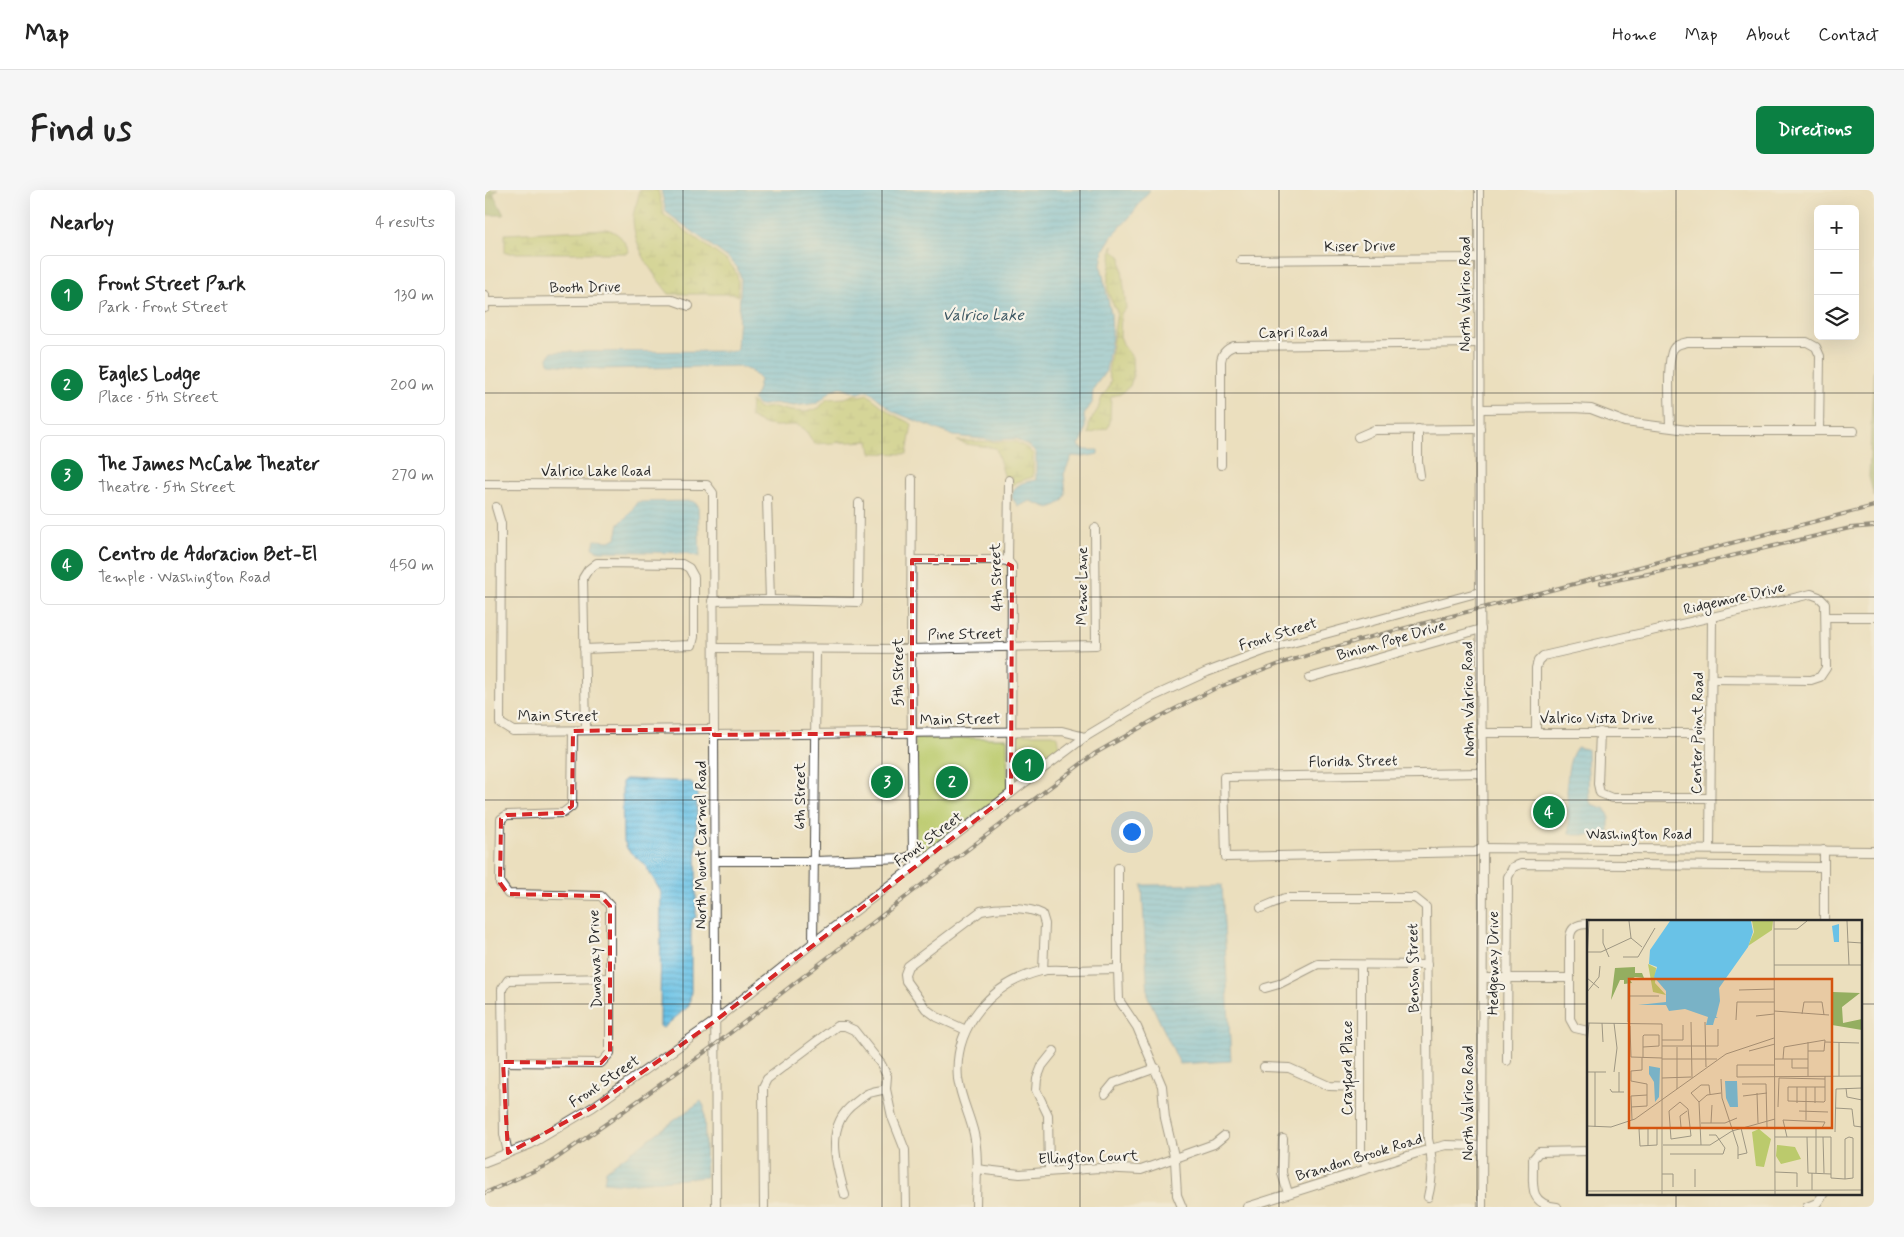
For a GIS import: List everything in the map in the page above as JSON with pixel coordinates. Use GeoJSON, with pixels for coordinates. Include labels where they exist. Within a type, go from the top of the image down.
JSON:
{"type":"FeatureCollection","features":[{"type":"Feature","properties":{"kind":"street","name":"North Valrico Road"},"geometry":{"type":"LineString","coordinates":[[1479,190],[1483,848],[1482,1207]]}},
{"type":"Feature","properties":{"kind":"street","name":"Kiser Drive"},"geometry":{"type":"LineString","coordinates":[[1241,260],[1479,258]]}},
{"type":"Feature","properties":{"kind":"street"},"geometry":{"type":"LineString","coordinates":[[485,295],[485,308]]}},
{"type":"Feature","properties":{"kind":"street","name":"Booth Drive"},"geometry":{"type":"LineString","coordinates":[[485,302],[672,300],[689,306]]}},
{"type":"Feature","properties":{"kind":"street"},"geometry":{"type":"LineString","coordinates":[[1670,427],[1670,359],[1673,348],[1688,342],[1807,342],[1816,347],[1820,356],[1819,431]]}},
{"type":"Feature","properties":{"kind":"street","name":"Capri Road"},"geometry":{"type":"LineString","coordinates":[[1221,465],[1221,361],[1228,348],[1234,346],[1479,344]]}},
{"type":"Feature","properties":{"kind":"street"},"geometry":{"type":"LineString","coordinates":[[1480,409],[1591,409],[1625,422],[1695,431],[1854,431]]}},
{"type":"Feature","properties":{"kind":"street"},"geometry":{"type":"LineString","coordinates":[[1358,437],[1374,430],[1480,428]]}},
{"type":"Feature","properties":{"kind":"street"},"geometry":{"type":"LineString","coordinates":[[1417,429],[1420,475]]}},
{"type":"Feature","properties":{"kind":"street","name":"5th Street"},"geometry":{"type":"LineString","coordinates":[[912,479],[913,855]]}},
{"type":"Feature","properties":{"kind":"street","name":"4th Street"},"geometry":{"type":"LineString","coordinates":[[1009,480],[1008,561],[1012,566],[1011,793]]}},
{"type":"Feature","properties":{"kind":"street","name":"Valrico Lake Road"},"geometry":{"type":"LineString","coordinates":[[485,484],[707,485]]}},
{"type":"Feature","properties":{"kind":"street","name":"North Mount Carmel Road"},"geometry":{"type":"LineString","coordinates":[[707,485],[713,493],[716,1207]]}},
{"type":"Feature","properties":{"kind":"street"},"geometry":{"type":"LineString","coordinates":[[767,498],[770,600]]}},
{"type":"Feature","properties":{"kind":"street"},"geometry":{"type":"LineString","coordinates":[[712,601],[858,602],[859,502]]}},
{"type":"Feature","properties":{"kind":"street","name":"Main Street"},"geometry":{"type":"LineString","coordinates":[[496,507],[501,524],[500,723],[513,731],[586,730],[814,734],[1062,731],[1085,737]]}},
{"type":"Feature","properties":{"kind":"street","name":"Meme Lane"},"geometry":{"type":"LineString","coordinates":[[1095,528],[1096,645]]}},
{"type":"Feature","properties":{"kind":"street"},"geometry":{"type":"LineString","coordinates":[[912,560],[1008,561]]}},
{"type":"Feature","properties":{"kind":"street"},"geometry":{"type":"LineString","coordinates":[[585,649],[692,645],[694,637],[694,577],[689,568],[682,564],[597,563],[587,570],[583,578],[586,730]]}},
{"type":"Feature","properties":{"kind":"street","name":"Front Street"},"geometry":{"type":"LineString","coordinates":[[485,1162],[531,1144],[593,1107],[715,1021],[1085,737],[1150,698],[1207,672],[1266,650],[1480,592]]}},
{"type":"Feature","properties":{"kind":"street","name":"Ridgemore Drive"},"geometry":{"type":"LineString","coordinates":[[1536,732],[1536,668],[1538,661],[1543,656],[1811,594],[1825,602],[1826,668],[1820,677],[1811,680],[1712,679]]}},
{"type":"Feature","properties":{"kind":"street","name":"Center Point Road"},"geometry":{"type":"LineString","coordinates":[[1710,848],[1712,617]]}},
{"type":"Feature","properties":{"kind":"street"},"geometry":{"type":"LineString","coordinates":[[1826,617],[1874,618]]}},
{"type":"Feature","properties":{"kind":"street","name":"Binion Pope Drive"},"geometry":{"type":"LineString","coordinates":[[1309,678],[1481,629]]}},
{"type":"Feature","properties":{"kind":"street","name":"Pine Street"},"geometry":{"type":"LineString","coordinates":[[714,648],[911,649],[1096,645]]}},
{"type":"Feature","properties":{"kind":"street","name":"6th Street"},"geometry":{"type":"LineString","coordinates":[[813,944],[815,649]]}},
{"type":"Feature","properties":{"kind":"street","name":"Dunaway Drive"},"geometry":{"type":"LineString","coordinates":[[503,1062],[601,1063],[610,1053],[610,906],[601,896],[508,894],[500,883],[501,819],[507,815],[563,813],[572,806],[573,730]]}},
{"type":"Feature","properties":{"kind":"street","name":"Valrico Vista Drive"},"geometry":{"type":"LineString","coordinates":[[1482,732],[1711,732]]}},
{"type":"Feature","properties":{"kind":"street"},"geometry":{"type":"LineString","coordinates":[[1600,732],[1598,784],[1601,793],[1613,798],[1710,798]]}},
{"type":"Feature","properties":{"kind":"street","name":"Florida Street"},"geometry":{"type":"LineString","coordinates":[[1226,857],[1225,777],[1482,773]]}},
{"type":"Feature","properties":{"kind":"street","name":"Washington Road"},"geometry":{"type":"LineString","coordinates":[[1226,857],[1475,852],[1483,848],[1710,848],[1874,851]]}},
{"type":"Feature","properties":{"kind":"street"},"geometry":{"type":"LineString","coordinates":[[1824,850],[1824,920]]}},
{"type":"Feature","properties":{"kind":"street"},"geometry":{"type":"LineString","coordinates":[[715,861],[815,862],[905,858],[913,855],[919,863]]}},
{"type":"Feature","properties":{"kind":"street","name":"Hedgeway Drive"},"geometry":{"type":"LineString","coordinates":[[1507,1061],[1508,877],[1513,867],[1521,864],[1824,867]]}},
{"type":"Feature","properties":{"kind":"street"},"geometry":{"type":"LineString","coordinates":[[1118,868],[1117,969],[1119,1000],[1137,1027],[1162,1086],[1165,1118],[1175,1160],[1177,1195],[1182,1207]]}},
{"type":"Feature","properties":{"kind":"street","name":"Benson Street"},"geometry":{"type":"LineString","coordinates":[[1261,908],[1285,898],[1415,898],[1426,907],[1428,1139],[1431,1149],[1432,1182],[1429,1197]]}},
{"type":"Feature","properties":{"kind":"street"},"geometry":{"type":"LineString","coordinates":[[966,1030],[937,1017],[926,1009],[906,981],[905,974],[908,966],[981,911],[989,909],[1033,909],[1042,914],[1045,924],[1043,971]]}},
{"type":"Feature","properties":{"kind":"street"},"geometry":{"type":"LineString","coordinates":[[1587,924],[1575,926],[1571,931],[1570,978],[1570,1019],[1575,1028],[1587,1031]]}},
{"type":"Feature","properties":{"kind":"street"},"geometry":{"type":"LineString","coordinates":[[1265,988],[1279,984],[1318,964],[1427,965]]}},
{"type":"Feature","properties":{"kind":"street","name":"Crayford Place"},"geometry":{"type":"LineString","coordinates":[[1361,965],[1361,1157],[1368,1168]]}},
{"type":"Feature","properties":{"kind":"street"},"geometry":{"type":"LineString","coordinates":[[977,1207],[974,1135],[962,1099],[958,1078],[959,1054],[966,1030],[979,1009],[997,991],[1018,978],[1043,971],[1117,969]]}},
{"type":"Feature","properties":{"kind":"street"},"geometry":{"type":"LineString","coordinates":[[508,1153],[504,1134],[502,989],[508,980],[610,978]]}},
{"type":"Feature","properties":{"kind":"street"},"geometry":{"type":"LineString","coordinates":[[1483,978],[1570,978]]}},
{"type":"Feature","properties":{"kind":"street"},"geometry":{"type":"LineString","coordinates":[[764,1207],[763,1087],[767,1079],[837,1026],[845,1026],[853,1030],[881,1064],[887,1076],[886,1090],[892,1117],[905,1150],[906,1207]]}},
{"type":"Feature","properties":{"kind":"street"},"geometry":{"type":"LineString","coordinates":[[1049,1171],[1048,1115],[1036,1090],[1037,1079],[1042,1066],[1053,1051]]}},
{"type":"Feature","properties":{"kind":"street"},"geometry":{"type":"LineString","coordinates":[[1264,1067],[1289,1068],[1329,1086],[1361,1087]]}},
{"type":"Feature","properties":{"kind":"street"},"geometry":{"type":"LineString","coordinates":[[1105,1094],[1114,1083],[1156,1068]]}},
{"type":"Feature","properties":{"kind":"street"},"geometry":{"type":"LineString","coordinates":[[845,1195],[838,1172],[835,1144],[837,1122],[845,1110],[867,1094],[886,1090]]}},
{"type":"Feature","properties":{"kind":"street","name":"Ellington Court"},"geometry":{"type":"LineString","coordinates":[[976,1169],[1020,1174],[1099,1168],[1141,1170],[1175,1160],[1214,1144],[1224,1136]]}},
{"type":"Feature","properties":{"kind":"street"},"geometry":{"type":"LineString","coordinates":[[1283,1139],[1282,1174],[1288,1193]]}},
{"type":"Feature","properties":{"kind":"street","name":"Brandon Brook Road"},"geometry":{"type":"LineString","coordinates":[[1252,1206],[1288,1193],[1446,1145],[1481,1146]]}},
{"type":"Feature","properties":{"kind":"street"},"geometry":{"type":"LineString","coordinates":[[1557,1207],[1545,1206],[1538,1201],[1534,1194],[1533,1159],[1539,1152],[1587,1151]]}},
{"type":"Feature","properties":{"kind":"street"},"geometry":{"type":"LineString","coordinates":[[1807,1207],[1817,1203],[1824,1194]]}},
{"type":"Feature","properties":{"kind":"highlighted area"},"geometry":{"type":"Polygon","coordinates":[[[912,560],[1000,560],[1012,566],[1011,793],[715,1021],[593,1107],[508,1153],[503,1062],[601,1063],[610,1053],[610,906],[601,896],[508,894],[500,883],[501,819],[507,815],[563,813],[572,806],[573,731],[714,729],[714,735],[912,733],[912,560]]]}},
{"type":"Feature","properties":{"kind":"green space"},"geometry":{"type":"Polygon","coordinates":[[[485,190],[498,190],[493,193],[504,215],[485,215],[485,190]]]}},
{"type":"Feature","properties":{"kind":"green space"},"geometry":{"type":"Polygon","coordinates":[[[639,190],[658,190],[664,215],[727,261],[737,277],[738,296],[735,294],[669,294],[644,258],[636,238],[633,217],[639,190]]]}},
{"type":"Feature","properties":{"kind":"green space"},"geometry":{"type":"Polygon","coordinates":[[[606,229],[621,237],[629,251],[628,253],[505,253],[505,234],[606,229]]]}},
{"type":"Feature","properties":{"kind":"green space"},"geometry":{"type":"Polygon","coordinates":[[[1113,245],[1112,249],[1121,257],[1126,309],[1121,313],[1120,336],[1132,357],[1133,376],[1130,386],[1122,393],[1111,397],[1108,428],[1089,434],[1089,423],[1111,381],[1108,373],[1117,312],[1108,289],[1111,250],[1113,245]]]}},
{"type":"Feature","properties":{"kind":"green space"},"geometry":{"type":"Polygon","coordinates":[[[1874,357],[1874,497],[1869,477],[1874,357]]]}},
{"type":"Feature","properties":{"kind":"green space"},"geometry":{"type":"Polygon","coordinates":[[[855,394],[860,396],[867,394],[892,414],[912,424],[907,454],[871,453],[869,441],[814,444],[802,428],[792,425],[772,426],[750,417],[751,401],[758,409],[774,407],[806,412],[819,408],[827,399],[845,398],[855,394]]]}},
{"type":"Feature","properties":{"kind":"green space"},"geometry":{"type":"Polygon","coordinates":[[[957,441],[1016,442],[1033,454],[1033,477],[1016,482],[1012,486],[1012,477],[1006,477],[1006,482],[996,448],[957,441]]]}},
{"type":"Feature","properties":{"kind":"green space"},"geometry":{"type":"Polygon","coordinates":[[[1020,734],[1053,734],[1058,737],[1060,748],[1057,753],[1017,781],[1015,778],[1014,740],[1015,736],[1020,734]]]}},
{"type":"Feature","properties":{"kind":"green space"},"geometry":{"type":"Polygon","coordinates":[[[915,738],[1007,738],[1008,791],[919,858],[916,850],[915,738]]]}},
{"type":"Feature","properties":{"kind":"water","name":"Valrico Lake"},"geometry":{"type":"Polygon","coordinates":[[[661,190],[1150,190],[1129,218],[1112,236],[1103,251],[1101,266],[1111,314],[1112,336],[1106,371],[1093,389],[1092,403],[1084,415],[1084,435],[1078,446],[1086,450],[1098,450],[1098,454],[1084,457],[1072,456],[1064,474],[1066,494],[1063,501],[1057,505],[1049,508],[1030,501],[1018,506],[1012,498],[1016,487],[1019,484],[1036,480],[1036,453],[1029,446],[1016,439],[991,440],[954,436],[894,412],[868,390],[859,393],[841,387],[832,390],[818,403],[793,406],[774,403],[759,406],[753,399],[760,380],[751,371],[738,366],[600,369],[549,364],[548,358],[552,352],[735,351],[737,348],[741,278],[737,267],[728,258],[666,212],[661,190]]]}},
{"type":"Feature","properties":{"kind":"water"},"geometry":{"type":"Polygon","coordinates":[[[692,501],[698,505],[700,557],[686,553],[600,551],[595,550],[593,547],[595,540],[610,541],[616,538],[619,524],[630,513],[637,502],[692,501]]]}},
{"type":"Feature","properties":{"kind":"water"},"geometry":{"type":"Polygon","coordinates":[[[1577,747],[1587,749],[1589,799],[1591,804],[1606,809],[1609,816],[1609,835],[1574,835],[1569,833],[1567,777],[1572,756],[1577,747]]]}},
{"type":"Feature","properties":{"kind":"water"},"geometry":{"type":"Polygon","coordinates":[[[626,779],[691,782],[697,792],[696,917],[692,920],[691,928],[691,991],[689,1006],[663,1028],[660,1026],[661,892],[645,865],[628,850],[623,839],[622,782],[626,779]]]}},
{"type":"Feature","properties":{"kind":"water"},"geometry":{"type":"Polygon","coordinates":[[[1222,884],[1231,1061],[1180,1064],[1148,997],[1142,885],[1222,884]]]}},
{"type":"Feature","properties":{"kind":"water"},"geometry":{"type":"Polygon","coordinates":[[[701,1101],[704,1106],[706,1177],[625,1184],[604,1182],[606,1170],[701,1101]]]}},
{"type":"Feature","properties":{"kind":"railway"},"geometry":{"type":"LineString","coordinates":[[485,1193],[547,1165],[610,1121],[716,1044],[1094,754],[1159,717],[1214,689],[1282,663],[1363,639],[1874,506]]}},
{"type":"Feature","properties":{"kind":"railway"},"geometry":{"type":"LineString","coordinates":[[1601,583],[1689,566],[1850,528],[1874,526]]}},
{"type":"Feature","properties":{"kind":"place","name":"Front Street Park"},"geometry":{"type":"Point","coordinates":[1028,765]}},
{"type":"Feature","properties":{"kind":"place","name":"The James McCabe Theater"},"geometry":{"type":"Point","coordinates":[887,782]}},
{"type":"Feature","properties":{"kind":"place","name":"Eagles Lodge"},"geometry":{"type":"Point","coordinates":[952,782]}},
{"type":"Feature","properties":{"kind":"place","name":"Centro de Adoracion Bet-El"},"geometry":{"type":"Point","coordinates":[1549,812]}}]}
